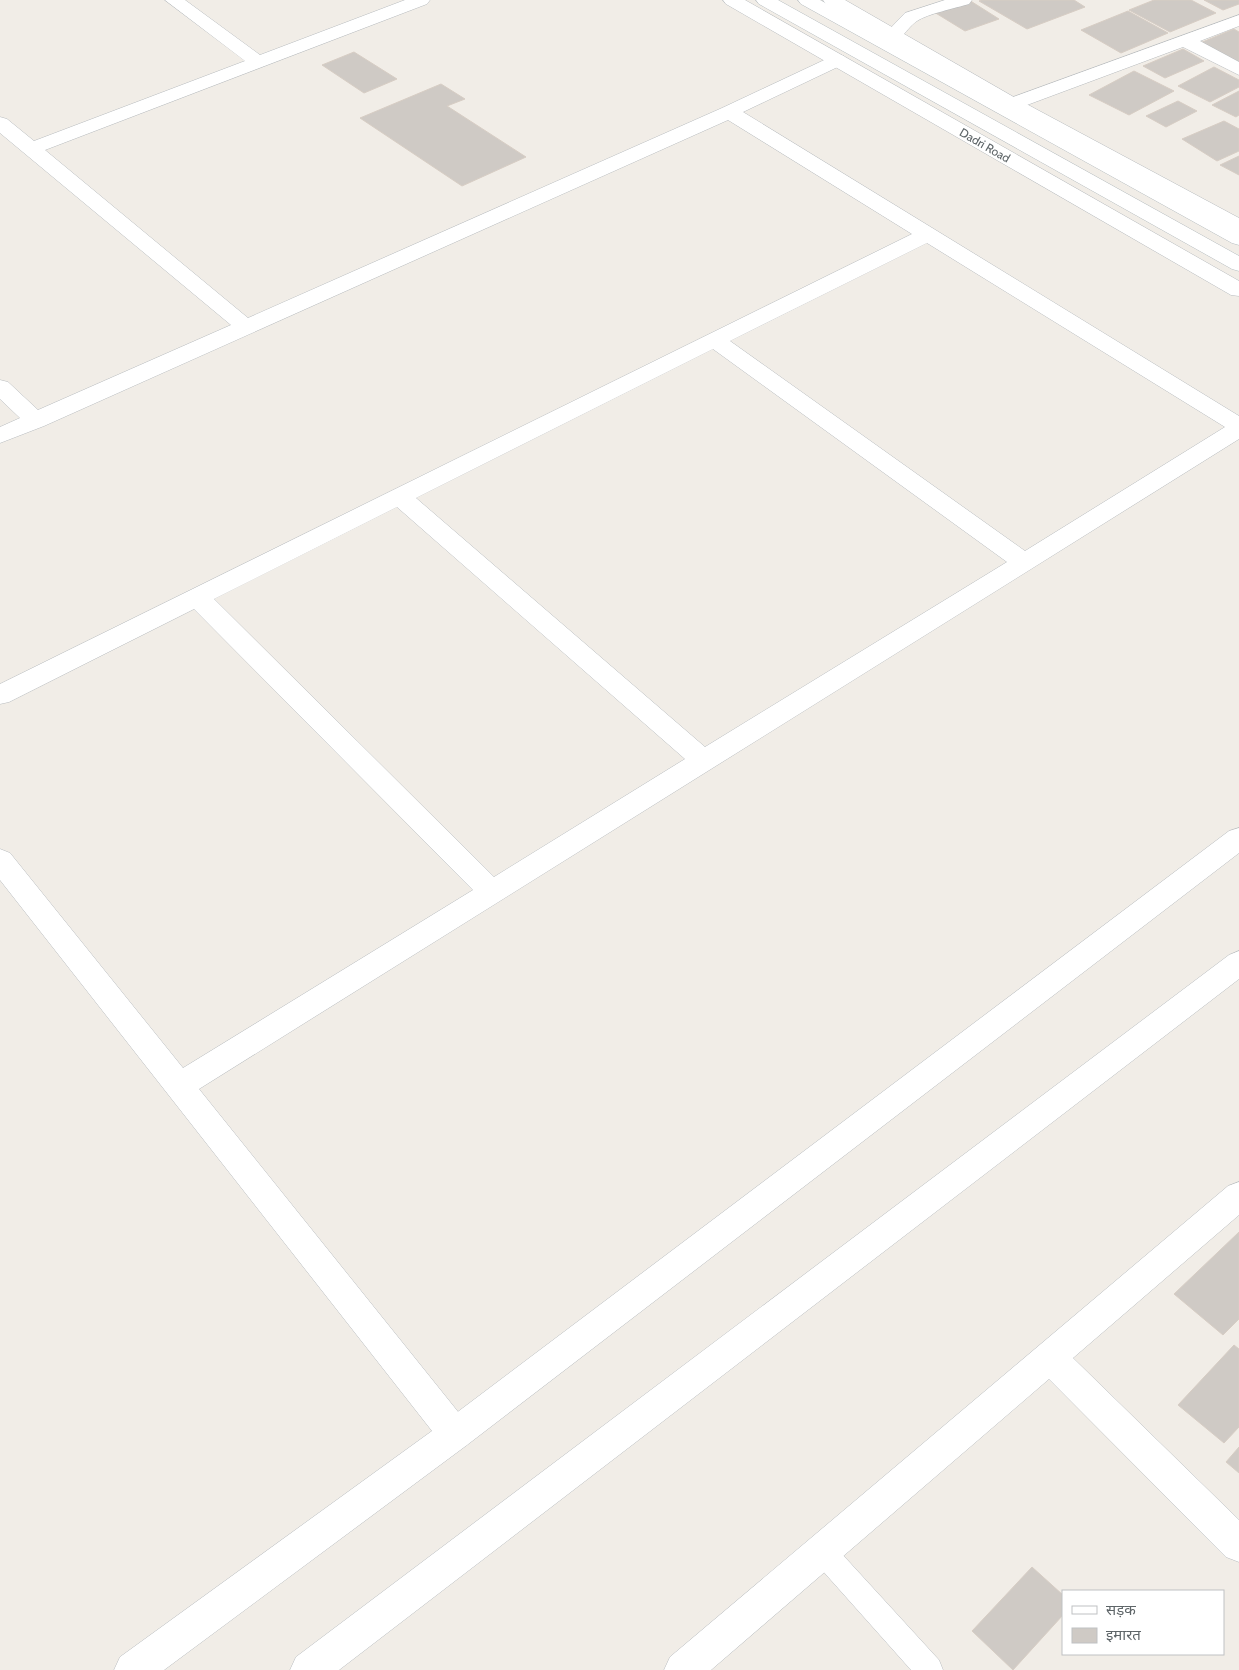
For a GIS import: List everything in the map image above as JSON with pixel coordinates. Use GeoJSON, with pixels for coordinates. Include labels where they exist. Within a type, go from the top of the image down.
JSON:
{"type":"FeatureCollection","features":[{"type":"Feature","properties":{"kind":"street"},"geometry":{"type":"LineString","coordinates":[[174,0],[258,62]]}},
{"type":"Feature","properties":{"kind":"street"},"geometry":{"type":"LineString","coordinates":[[31,149],[421,0]]}},
{"type":"Feature","properties":{"kind":"street","name":"Dadri Road"},"geometry":{"type":"LineString","coordinates":[[732,0],[1239,290]]}},
{"type":"Feature","properties":{"kind":"street"},"geometry":{"type":"LineString","coordinates":[[765,0],[1239,265]]}},
{"type":"Feature","properties":{"kind":"street"},"geometry":{"type":"LineString","coordinates":[[807,0],[1239,239]]}},
{"type":"Feature","properties":{"kind":"street"},"geometry":{"type":"LineString","coordinates":[[832,0],[1012,104],[1239,226]]}},
{"type":"Feature","properties":{"kind":"street"},"geometry":{"type":"LineString","coordinates":[[892,36],[911,17],[963,0]]}},
{"type":"Feature","properties":{"kind":"street"},"geometry":{"type":"LineString","coordinates":[[1012,104],[1239,20]]}},
{"type":"Feature","properties":{"kind":"street"},"geometry":{"type":"LineString","coordinates":[[1184,40],[1239,69]]}},
{"type":"Feature","properties":{"kind":"street"},"geometry":{"type":"LineString","coordinates":[[0,436],[729,112],[837,60]]}},
{"type":"Feature","properties":{"kind":"street"},"geometry":{"type":"LineString","coordinates":[[179,1086],[1239,427],[729,112]]}},
{"type":"Feature","properties":{"kind":"street"},"geometry":{"type":"LineString","coordinates":[[0,123],[246,327]]}},
{"type":"Feature","properties":{"kind":"street"},"geometry":{"type":"LineString","coordinates":[[0,695],[928,234]]}},
{"type":"Feature","properties":{"kind":"street"},"geometry":{"type":"LineString","coordinates":[[714,340],[1024,562]]}},
{"type":"Feature","properties":{"kind":"street"},"geometry":{"type":"LineString","coordinates":[[0,387],[36,420]]}},
{"type":"Feature","properties":{"kind":"street"},"geometry":{"type":"LineString","coordinates":[[400,496],[704,761]]}},
{"type":"Feature","properties":{"kind":"street"},"geometry":{"type":"LineString","coordinates":[[197,597],[492,892]]}},
{"type":"Feature","properties":{"kind":"street"},"geometry":{"type":"LineString","coordinates":[[133,1670],[455,1434],[1239,838]]}},
{"type":"Feature","properties":{"kind":"street"},"geometry":{"type":"LineString","coordinates":[[0,860],[455,1434]]}},
{"type":"Feature","properties":{"kind":"street"},"geometry":{"type":"LineString","coordinates":[[309,1670],[1239,963]]}},
{"type":"Feature","properties":{"kind":"street"},"geometry":{"type":"LineString","coordinates":[[683,1670],[1239,1196]]}},
{"type":"Feature","properties":{"kind":"street"},"geometry":{"type":"LineString","coordinates":[[1049,1357],[1239,1545]]}},
{"type":"Feature","properties":{"kind":"lane"},"geometry":{"type":"LineString","coordinates":[[822,1551],[929,1670]]}},
{"type":"Feature","properties":{"kind":"building"},"geometry":{"type":"Polygon","coordinates":[[[969,0],[999,19],[965,31],[934,12],[969,0]]]}},
{"type":"Feature","properties":{"kind":"building"},"geometry":{"type":"Polygon","coordinates":[[[1074,0],[1085,7],[1027,29],[979,1],[1074,0]]]}},
{"type":"Feature","properties":{"kind":"building"},"geometry":{"type":"Polygon","coordinates":[[[1154,0],[1191,0],[1216,13],[1170,32],[1129,10],[1154,0]]]}},
{"type":"Feature","properties":{"kind":"building"},"geometry":{"type":"Polygon","coordinates":[[[1204,0],[1239,0],[1239,4],[1223,10],[1204,0]]]}},
{"type":"Feature","properties":{"kind":"building"},"geometry":{"type":"Polygon","coordinates":[[[1128,11],[1168,33],[1121,53],[1081,30],[1128,11]]]}},
{"type":"Feature","properties":{"kind":"building"},"geometry":{"type":"Polygon","coordinates":[[[1234,29],[1239,32],[1239,65],[1200,43],[1234,29]]]}},
{"type":"Feature","properties":{"kind":"building"},"geometry":{"type":"Polygon","coordinates":[[[1183,49],[1204,61],[1165,78],[1143,66],[1183,49]]]}},
{"type":"Feature","properties":{"kind":"building"},"geometry":{"type":"Polygon","coordinates":[[[354,52],[397,79],[364,93],[322,65],[354,52]]]}},
{"type":"Feature","properties":{"kind":"building"},"geometry":{"type":"Polygon","coordinates":[[[1214,67],[1239,80],[1239,87],[1210,102],[1178,86],[1214,67]]]}},
{"type":"Feature","properties":{"kind":"building"},"geometry":{"type":"Polygon","coordinates":[[[1134,71],[1174,91],[1129,115],[1089,95],[1134,71]]]}},
{"type":"Feature","properties":{"kind":"building"},"geometry":{"type":"Polygon","coordinates":[[[441,84],[465,99],[447,106],[526,157],[462,186],[360,118],[441,84]]]}},
{"type":"Feature","properties":{"kind":"building"},"geometry":{"type":"Polygon","coordinates":[[[1239,91],[1239,115],[1236,117],[1212,105],[1239,91]]]}},
{"type":"Feature","properties":{"kind":"building"},"geometry":{"type":"Polygon","coordinates":[[[1178,101],[1197,111],[1166,127],[1146,116],[1178,101]]]}},
{"type":"Feature","properties":{"kind":"building"},"geometry":{"type":"Polygon","coordinates":[[[1224,121],[1239,129],[1239,151],[1217,161],[1182,139],[1224,121]]]}},
{"type":"Feature","properties":{"kind":"building"},"geometry":{"type":"Polygon","coordinates":[[[1239,156],[1239,175],[1220,165],[1239,156]]]}},
{"type":"Feature","properties":{"kind":"building"},"geometry":{"type":"Polygon","coordinates":[[[1239,1232],[1239,1319],[1223,1335],[1174,1294],[1239,1232]]]}},
{"type":"Feature","properties":{"kind":"building"},"geometry":{"type":"Polygon","coordinates":[[[1234,1345],[1239,1349],[1239,1427],[1224,1443],[1178,1405],[1234,1345]]]}},
{"type":"Feature","properties":{"kind":"building"},"geometry":{"type":"Polygon","coordinates":[[[1239,1447],[1239,1473],[1226,1462],[1239,1447]]]}},
{"type":"Feature","properties":{"kind":"building"},"geometry":{"type":"Polygon","coordinates":[[[1032,1567],[1062,1594],[1062,1616],[1013,1670],[972,1631],[1032,1567]]]}}]}
